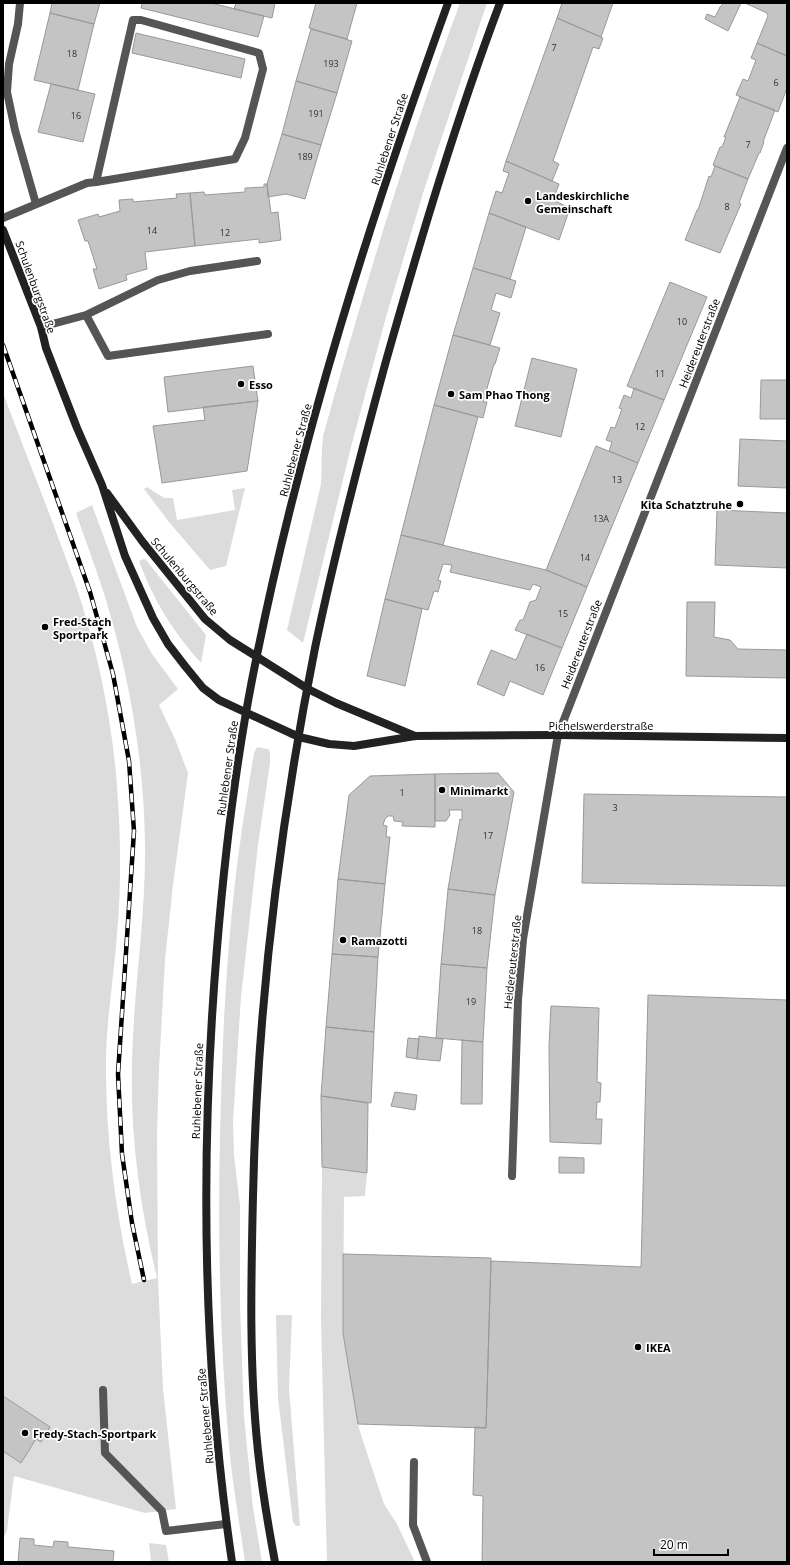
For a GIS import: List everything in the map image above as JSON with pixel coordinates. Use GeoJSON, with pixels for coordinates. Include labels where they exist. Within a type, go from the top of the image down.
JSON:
{"type":"FeatureCollection","features":[{"type":"Feature","properties":{"kind":"main road","name":"Ruhlebener Straße"},"geometry":{"type":"LineString","coordinates":[[232,1562],[226,1524],[214,1399],[207,1272],[206,1144],[210,1026],[228,839],[246,713],[256,657],[303,459],[348,305],[416,93],[448,3]]}},
{"type":"Feature","properties":{"kind":"main road"},"geometry":{"type":"LineString","coordinates":[[276,1562],[265,1504],[258,1450],[254,1380],[251,1260],[254,1138],[261,1034],[274,910],[291,783],[319,632],[355,478],[401,309],[444,168],[500,3]]}},
{"type":"Feature","properties":{"kind":"main road","name":"Schulenburgstraße"},"geometry":{"type":"LineString","coordinates":[[3,230],[41,327],[46,348],[77,428],[102,486],[125,556],[153,618],[168,644],[203,688],[219,700],[246,713]]}},
{"type":"Feature","properties":{"kind":"main road","name":"Schulenburgstraße"},"geometry":{"type":"LineString","coordinates":[[102,486],[142,541],[205,619],[230,640],[308,689]]}},
{"type":"Feature","properties":{"kind":"main road","name":"Pichelswerderstraße"},"geometry":{"type":"LineString","coordinates":[[308,689],[336,703],[415,736]]}},
{"type":"Feature","properties":{"kind":"main road","name":"Pichelswerderstraße"},"geometry":{"type":"LineString","coordinates":[[246,713],[299,736],[329,744],[354,746],[415,736],[558,735],[787,738]]}},
{"type":"Feature","properties":{"kind":"street"},"geometry":{"type":"LineString","coordinates":[[20,3],[18,24],[9,64],[7,92],[15,130],[36,204]]}},
{"type":"Feature","properties":{"kind":"street"},"geometry":{"type":"LineString","coordinates":[[3,218],[87,183],[96,182],[235,159],[244,138],[263,69],[258,53],[141,20],[133,20],[96,182]]}},
{"type":"Feature","properties":{"kind":"street","name":"Heidereuterstraße"},"geometry":{"type":"LineString","coordinates":[[512,1176],[518,1000],[523,939],[558,735],[787,148]]}},
{"type":"Feature","properties":{"kind":"street"},"geometry":{"type":"LineString","coordinates":[[41,327],[86,315],[158,280],[190,271],[257,260]]}},
{"type":"Feature","properties":{"kind":"street"},"geometry":{"type":"LineString","coordinates":[[86,315],[108,356],[268,334]]}},
{"type":"Feature","properties":{"kind":"street"},"geometry":{"type":"LineString","coordinates":[[103,1390],[105,1453],[162,1511],[166,1531],[226,1524]]}},
{"type":"Feature","properties":{"kind":"street"},"geometry":{"type":"LineString","coordinates":[[414,1462],[413,1525],[427,1562]]}},
{"type":"Feature","properties":{"kind":"shaded area"},"geometry":{"type":"Polygon","coordinates":[[[460,3],[487,3],[424,190],[386,317],[351,447],[303,643],[287,630],[321,484],[323,436],[354,327],[404,164],[460,3]]]}},
{"type":"Feature","properties":{"kind":"shaded area"},"geometry":{"type":"Polygon","coordinates":[[[3,393],[76,586],[92,638],[109,719],[116,774],[119,818],[120,884],[106,1057],[107,1115],[116,1200],[132,1284],[157,1278],[150,1249],[140,1189],[133,1129],[132,1099],[134,1014],[144,892],[144,816],[140,762],[132,708],[121,654],[106,599],[76,513],[92,505],[137,627],[152,654],[178,689],[159,705],[175,739],[188,773],[173,885],[165,960],[157,1132],[158,1278],[163,1389],[176,1509],[145,1513],[14,1476],[7,1530],[3,1540],[3,393]]]}},
{"type":"Feature","properties":{"kind":"shaded area"},"geometry":{"type":"Polygon","coordinates":[[[147,487],[164,498],[173,498],[177,520],[235,510],[232,490],[245,488],[226,566],[210,570],[169,522],[144,489],[147,487]]]}},
{"type":"Feature","properties":{"kind":"shaded area"},"geometry":{"type":"Polygon","coordinates":[[[144,559],[206,635],[201,663],[173,628],[158,603],[139,561],[144,559]]]}},
{"type":"Feature","properties":{"kind":"shaded area"},"geometry":{"type":"Polygon","coordinates":[[[257,747],[268,749],[270,752],[270,763],[258,845],[241,997],[233,1121],[234,1155],[240,1206],[240,1305],[244,1416],[253,1508],[262,1562],[245,1562],[230,1457],[226,1409],[221,1312],[219,1166],[224,1022],[230,929],[241,834],[254,753],[257,747]]]}},
{"type":"Feature","properties":{"kind":"shaded area"},"geometry":{"type":"Polygon","coordinates":[[[322,1167],[367,1173],[365,1196],[344,1197],[343,1333],[361,1435],[384,1504],[397,1524],[415,1562],[327,1562],[321,1320],[322,1167]]]}},
{"type":"Feature","properties":{"kind":"shaded area"},"geometry":{"type":"Polygon","coordinates":[[[276,1315],[292,1315],[289,1388],[300,1526],[296,1526],[293,1522],[278,1398],[276,1315]]]}},
{"type":"Feature","properties":{"kind":"shaded area"},"geometry":{"type":"Polygon","coordinates":[[[149,1543],[166,1545],[169,1562],[151,1562],[149,1543]]]}},
{"type":"Feature","properties":{"kind":"building"},"geometry":{"type":"Polygon","coordinates":[[[52,3],[100,3],[94,24],[50,13],[52,3]]]}},
{"type":"Feature","properties":{"kind":"building"},"geometry":{"type":"Polygon","coordinates":[[[142,3],[211,3],[264,16],[258,37],[141,8],[142,3]]]}},
{"type":"Feature","properties":{"kind":"building"},"geometry":{"type":"Polygon","coordinates":[[[236,3],[275,3],[272,18],[234,9],[236,3]]]}},
{"type":"Feature","properties":{"kind":"building"},"geometry":{"type":"Polygon","coordinates":[[[316,3],[357,3],[347,39],[309,28],[316,3]]]}},
{"type":"Feature","properties":{"kind":"building"},"geometry":{"type":"Polygon","coordinates":[[[562,3],[613,3],[601,37],[557,18],[562,3]]]}},
{"type":"Feature","properties":{"kind":"building"},"geometry":{"type":"Polygon","coordinates":[[[724,3],[741,3],[728,31],[705,19],[707,14],[715,17],[720,7],[724,3]]]}},
{"type":"Feature","properties":{"kind":"building"},"geometry":{"type":"Polygon","coordinates":[[[745,3],[787,3],[787,56],[757,43],[768,16],[767,13],[745,3]]]}},
{"type":"Feature","properties":{"kind":"building"},"geometry":{"type":"Polygon","coordinates":[[[50,13],[94,24],[78,90],[34,80],[50,13]]]}},
{"type":"Feature","properties":{"kind":"building"},"geometry":{"type":"Polygon","coordinates":[[[557,18],[603,38],[599,49],[593,47],[553,161],[559,164],[552,181],[506,161],[557,18]]]}},
{"type":"Feature","properties":{"kind":"building"},"geometry":{"type":"Polygon","coordinates":[[[311,29],[352,41],[337,93],[296,81],[311,29]]]}},
{"type":"Feature","properties":{"kind":"building"},"geometry":{"type":"Polygon","coordinates":[[[136,33],[245,59],[241,78],[132,53],[136,33]]]}},
{"type":"Feature","properties":{"kind":"building"},"geometry":{"type":"Polygon","coordinates":[[[757,43],[787,56],[787,88],[778,112],[736,95],[743,79],[748,81],[756,60],[751,58],[757,43]]]}},
{"type":"Feature","properties":{"kind":"building"},"geometry":{"type":"Polygon","coordinates":[[[296,81],[337,93],[321,145],[282,134],[296,81]]]}},
{"type":"Feature","properties":{"kind":"building"},"geometry":{"type":"Polygon","coordinates":[[[51,84],[95,94],[83,142],[38,132],[51,84]]]}},
{"type":"Feature","properties":{"kind":"building"},"geometry":{"type":"Polygon","coordinates":[[[740,97],[775,110],[760,153],[748,179],[713,165],[720,147],[722,147],[726,137],[724,137],[740,97]]]}},
{"type":"Feature","properties":{"kind":"building"},"geometry":{"type":"Polygon","coordinates":[[[282,134],[321,145],[305,199],[286,194],[268,197],[267,184],[282,134]]]}},
{"type":"Feature","properties":{"kind":"building"},"geometry":{"type":"Polygon","coordinates":[[[506,161],[559,184],[553,200],[570,208],[559,240],[489,213],[496,191],[502,193],[509,173],[503,171],[506,161]]]}},
{"type":"Feature","properties":{"kind":"building"},"geometry":{"type":"Polygon","coordinates":[[[715,166],[748,179],[739,203],[741,204],[720,253],[685,240],[698,210],[709,176],[711,177],[715,166]]]}},
{"type":"Feature","properties":{"kind":"building"},"geometry":{"type":"Polygon","coordinates":[[[264,184],[267,184],[271,213],[278,212],[281,240],[259,243],[259,239],[195,246],[190,193],[204,192],[205,195],[245,192],[245,188],[264,187],[264,184]]]}},
{"type":"Feature","properties":{"kind":"building"},"geometry":{"type":"Polygon","coordinates":[[[190,193],[195,246],[145,252],[147,269],[126,275],[127,280],[99,289],[93,269],[97,269],[88,241],[85,241],[78,220],[98,214],[99,217],[120,211],[119,200],[133,199],[133,202],[177,198],[176,194],[190,193]]]}},
{"type":"Feature","properties":{"kind":"building"},"geometry":{"type":"Polygon","coordinates":[[[489,213],[526,227],[510,279],[473,268],[489,213]]]}},
{"type":"Feature","properties":{"kind":"building"},"geometry":{"type":"Polygon","coordinates":[[[473,268],[516,281],[511,298],[496,293],[491,310],[500,313],[490,345],[453,335],[473,268]]]}},
{"type":"Feature","properties":{"kind":"building"},"geometry":{"type":"Polygon","coordinates":[[[670,282],[707,297],[664,400],[627,386],[670,282]]]}},
{"type":"Feature","properties":{"kind":"building"},"geometry":{"type":"Polygon","coordinates":[[[453,335],[500,348],[483,402],[487,402],[483,418],[434,405],[453,335]]]}},
{"type":"Feature","properties":{"kind":"building"},"geometry":{"type":"Polygon","coordinates":[[[532,358],[577,369],[561,437],[515,426],[532,358]]]}},
{"type":"Feature","properties":{"kind":"building"},"geometry":{"type":"Polygon","coordinates":[[[253,366],[258,401],[168,412],[164,377],[253,366]]]}},
{"type":"Feature","properties":{"kind":"building"},"geometry":{"type":"Polygon","coordinates":[[[761,380],[787,380],[787,419],[760,419],[761,380]]]}},
{"type":"Feature","properties":{"kind":"building"},"geometry":{"type":"Polygon","coordinates":[[[634,388],[664,400],[638,463],[609,451],[612,442],[606,440],[611,427],[615,428],[622,409],[619,408],[624,395],[631,398],[634,388]]]}},
{"type":"Feature","properties":{"kind":"building"},"geometry":{"type":"Polygon","coordinates":[[[258,401],[247,471],[162,483],[153,426],[205,420],[203,407],[258,401]]]}},
{"type":"Feature","properties":{"kind":"building"},"geometry":{"type":"Polygon","coordinates":[[[434,405],[478,417],[443,545],[401,535],[434,405]]]}},
{"type":"Feature","properties":{"kind":"building"},"geometry":{"type":"Polygon","coordinates":[[[740,439],[787,441],[787,488],[738,486],[740,439]]]}},
{"type":"Feature","properties":{"kind":"building"},"geometry":{"type":"Polygon","coordinates":[[[596,446],[638,463],[587,587],[546,570],[596,446]]]}},
{"type":"Feature","properties":{"kind":"building"},"geometry":{"type":"Polygon","coordinates":[[[717,510],[787,513],[787,568],[715,565],[717,510]]]}},
{"type":"Feature","properties":{"kind":"building"},"geometry":{"type":"Polygon","coordinates":[[[401,535],[546,570],[587,587],[562,648],[515,630],[520,620],[523,620],[530,602],[536,600],[541,587],[533,584],[530,590],[450,572],[452,565],[443,564],[438,580],[441,581],[438,592],[434,591],[428,610],[385,599],[401,535]]]}},
{"type":"Feature","properties":{"kind":"building"},"geometry":{"type":"Polygon","coordinates":[[[385,599],[422,609],[405,686],[367,676],[385,599]]]}},
{"type":"Feature","properties":{"kind":"building"},"geometry":{"type":"Polygon","coordinates":[[[687,602],[715,602],[714,637],[730,640],[738,649],[787,650],[787,678],[686,676],[687,602]]]}},
{"type":"Feature","properties":{"kind":"building"},"geometry":{"type":"Polygon","coordinates":[[[527,634],[562,648],[543,695],[510,681],[504,696],[477,684],[491,650],[516,660],[527,634]]]}},
{"type":"Feature","properties":{"kind":"building"},"geometry":{"type":"Polygon","coordinates":[[[498,773],[514,792],[495,895],[448,889],[460,819],[462,820],[462,810],[449,810],[450,815],[446,821],[435,821],[435,774],[498,773]]]}},
{"type":"Feature","properties":{"kind":"building"},"geometry":{"type":"Polygon","coordinates":[[[435,774],[435,827],[402,826],[403,822],[394,821],[393,816],[388,816],[385,819],[383,825],[387,826],[386,837],[390,837],[385,884],[338,879],[349,795],[370,776],[435,774]]]}},
{"type":"Feature","properties":{"kind":"building"},"geometry":{"type":"Polygon","coordinates":[[[584,794],[787,797],[787,886],[582,883],[584,794]]]}},
{"type":"Feature","properties":{"kind":"building"},"geometry":{"type":"Polygon","coordinates":[[[338,879],[385,884],[378,957],[332,954],[338,879]]]}},
{"type":"Feature","properties":{"kind":"building"},"geometry":{"type":"Polygon","coordinates":[[[448,889],[495,895],[487,968],[441,964],[448,889]]]}},
{"type":"Feature","properties":{"kind":"building"},"geometry":{"type":"Polygon","coordinates":[[[332,954],[378,957],[374,1032],[326,1027],[332,954]]]}},
{"type":"Feature","properties":{"kind":"building"},"geometry":{"type":"Polygon","coordinates":[[[441,964],[487,968],[483,1042],[436,1038],[441,964]]]}},
{"type":"Feature","properties":{"kind":"building","name":"IKEA"},"geometry":{"type":"Polygon","coordinates":[[[648,995],[787,1000],[787,1562],[482,1562],[483,1496],[473,1495],[475,1427],[486,1428],[491,1261],[641,1267],[648,995]]]}},
{"type":"Feature","properties":{"kind":"building"},"geometry":{"type":"Polygon","coordinates":[[[551,1006],[599,1008],[597,1082],[601,1083],[600,1102],[597,1102],[596,1119],[602,1119],[601,1144],[550,1142],[549,1047],[551,1006]]]}},
{"type":"Feature","properties":{"kind":"building"},"geometry":{"type":"Polygon","coordinates":[[[326,1027],[374,1032],[371,1103],[321,1096],[326,1027]]]}},
{"type":"Feature","properties":{"kind":"building"},"geometry":{"type":"Polygon","coordinates":[[[419,1036],[443,1039],[440,1061],[417,1059],[419,1036]]]}},
{"type":"Feature","properties":{"kind":"building"},"geometry":{"type":"Polygon","coordinates":[[[408,1038],[419,1039],[417,1059],[406,1057],[408,1038]]]}},
{"type":"Feature","properties":{"kind":"building"},"geometry":{"type":"Polygon","coordinates":[[[462,1040],[483,1042],[482,1104],[461,1104],[462,1040]]]}},
{"type":"Feature","properties":{"kind":"building"},"geometry":{"type":"Polygon","coordinates":[[[395,1092],[417,1095],[415,1110],[391,1106],[395,1092]]]}},
{"type":"Feature","properties":{"kind":"building"},"geometry":{"type":"Polygon","coordinates":[[[321,1096],[368,1103],[367,1173],[322,1167],[321,1096]]]}},
{"type":"Feature","properties":{"kind":"building"},"geometry":{"type":"Polygon","coordinates":[[[559,1157],[584,1158],[584,1173],[559,1173],[559,1157]]]}},
{"type":"Feature","properties":{"kind":"building"},"geometry":{"type":"Polygon","coordinates":[[[343,1254],[491,1258],[486,1428],[358,1424],[343,1333],[343,1254]]]}},
{"type":"Feature","properties":{"kind":"building","name":"Fredy-Stach-Sportpark"},"geometry":{"type":"Polygon","coordinates":[[[3,1396],[50,1427],[41,1442],[36,1439],[21,1463],[3,1451],[3,1396]]]}},
{"type":"Feature","properties":{"kind":"building"},"geometry":{"type":"Polygon","coordinates":[[[20,1538],[34,1539],[34,1545],[53,1547],[54,1541],[68,1542],[68,1547],[114,1551],[113,1562],[18,1562],[20,1538]]]}},
{"type":"Feature","properties":{"kind":"railway"},"geometry":{"type":"LineString","coordinates":[[3,345],[90,592],[113,674],[129,761],[134,831],[118,1074],[122,1154],[132,1223],[144,1280]]}},
{"type":"Feature","properties":{"kind":"place","name":"Landeskirchliche Gemeinschaft"},"geometry":{"type":"Point","coordinates":[528,201]}},
{"type":"Feature","properties":{"kind":"place","name":"Esso"},"geometry":{"type":"Point","coordinates":[241,384]}},
{"type":"Feature","properties":{"kind":"place","name":"Sam Phao Thong"},"geometry":{"type":"Point","coordinates":[451,394]}},
{"type":"Feature","properties":{"kind":"place","name":"Kita Schatztruhe"},"geometry":{"type":"Point","coordinates":[740,504]}},
{"type":"Feature","properties":{"kind":"place","name":"Fred-Stach Sportpark"},"geometry":{"type":"Point","coordinates":[45,627]}},
{"type":"Feature","properties":{"kind":"place","name":"Minimarkt"},"geometry":{"type":"Point","coordinates":[442,790]}},
{"type":"Feature","properties":{"kind":"place","name":"Ramazotti"},"geometry":{"type":"Point","coordinates":[343,940]}},
{"type":"Feature","properties":{"kind":"place","name":"IKEA"},"geometry":{"type":"Point","coordinates":[638,1347]}},
{"type":"Feature","properties":{"kind":"place","name":"Fredy-Stach-Sportpark"},"geometry":{"type":"Point","coordinates":[25,1433]}}]}
